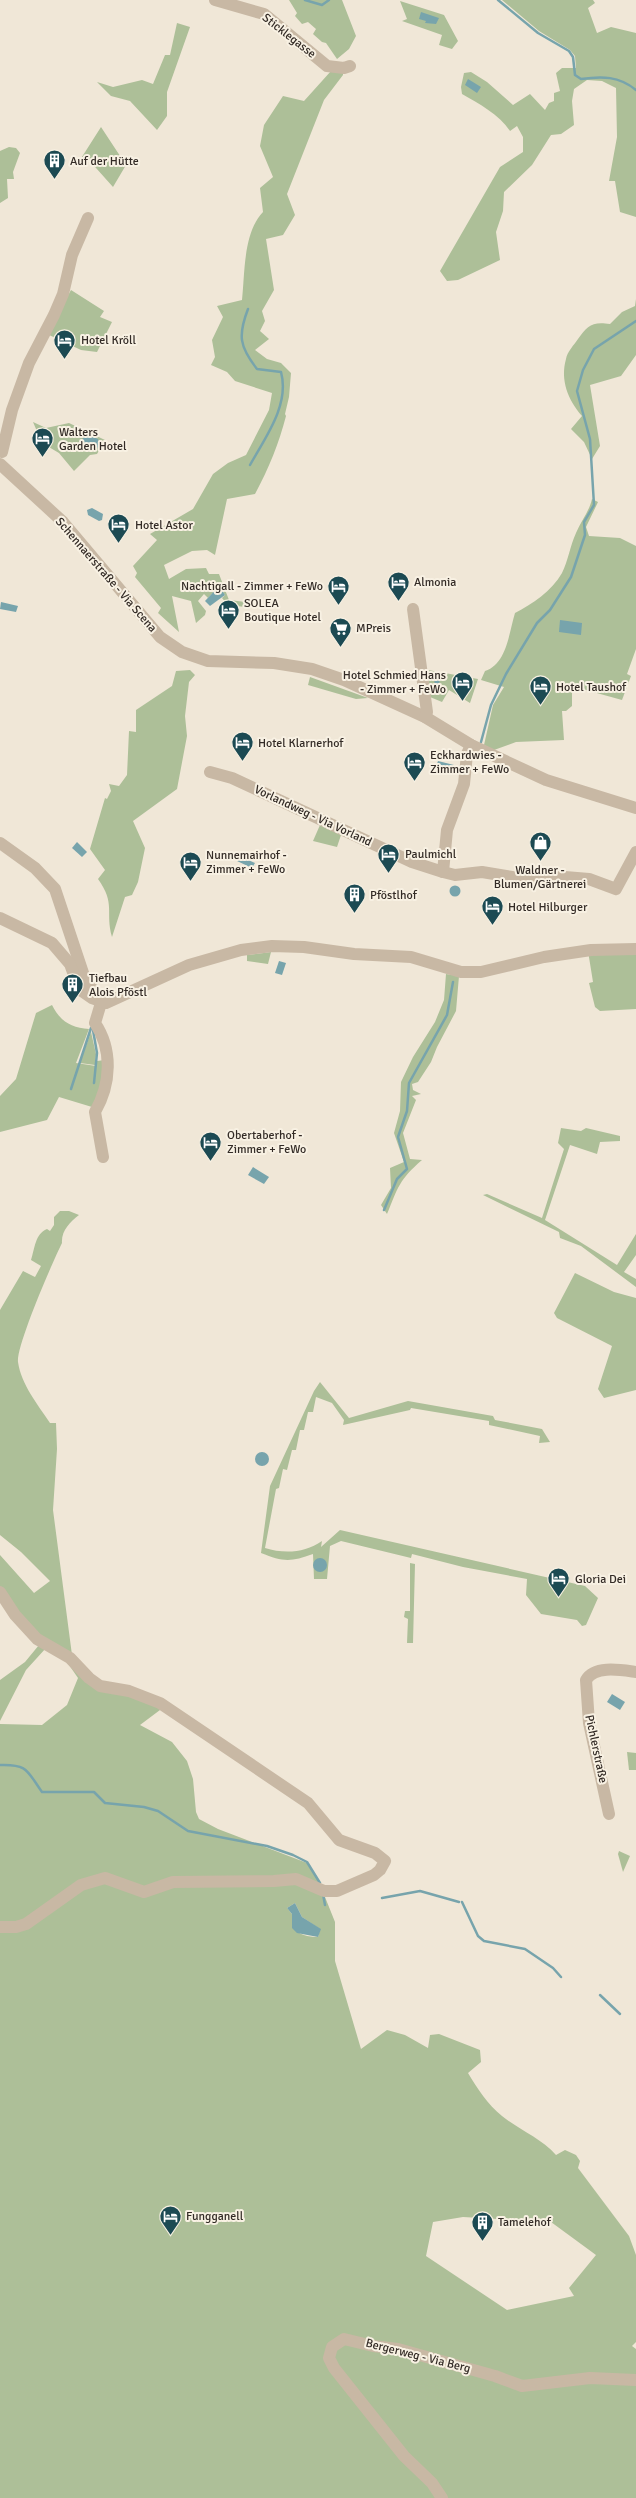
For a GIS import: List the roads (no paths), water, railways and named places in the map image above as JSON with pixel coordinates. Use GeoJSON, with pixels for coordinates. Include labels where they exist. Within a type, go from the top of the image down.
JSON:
{"type":"FeatureCollection","features":[{"type":"Feature","properties":{"kind":"street","name":"Sticklegasse"},"geometry":{"type":"LineString","coordinates":[[215,0],[264,14],[327,66],[342,67]]}},
{"type":"Feature","properties":{"kind":"street","name":"Schennaerstraße - Via Scena"},"geometry":{"type":"LineString","coordinates":[[88,218],[78,239],[63,294],[29,363],[12,410],[1,458],[63,522],[146,621],[172,646],[208,660],[274,663],[312,669],[344,680],[425,717],[471,746],[570,789],[636,808]]}},
{"type":"Feature","properties":{"kind":"street"},"geometry":{"type":"LineString","coordinates":[[413,609],[427,712],[425,717]]}},
{"type":"Feature","properties":{"kind":"street"},"geometry":{"type":"LineString","coordinates":[[443,872],[447,830],[464,784],[467,754],[471,746]]}},
{"type":"Feature","properties":{"kind":"street","name":"Vorlandweg - Via Vorland"},"geometry":{"type":"LineString","coordinates":[[210,772],[232,778],[404,858],[455,875],[482,872],[525,879],[581,879],[616,888],[636,852]]}},
{"type":"Feature","properties":{"kind":"street"},"geometry":{"type":"LineString","coordinates":[[1,844],[36,868],[55,889],[84,976],[101,1002],[95,1023],[105,1043],[107,1078],[104,1097],[95,1112],[103,1157]]}},
{"type":"Feature","properties":{"kind":"street"},"geometry":{"type":"LineString","coordinates":[[0,918],[52,943],[70,964],[79,989],[106,1003],[188,965],[242,950],[272,946],[411,957],[461,972],[481,972],[591,950],[636,948]]}},
{"type":"Feature","properties":{"kind":"street"},"geometry":{"type":"LineString","coordinates":[[0,1592],[15,1615],[37,1639],[70,1658],[89,1678],[100,1686],[130,1691],[160,1702],[308,1803],[339,1840],[375,1853],[385,1861],[374,1876],[337,1891],[324,1891],[296,1879],[173,1882],[144,1892],[105,1878],[81,1885],[26,1924],[16,1928],[0,1928]]}},
{"type":"Feature","properties":{"kind":"street","name":"Pichlerstraße"},"geometry":{"type":"LineString","coordinates":[[609,1814],[589,1723],[586,1680],[591,1674],[609,1670],[636,1672]]}},
{"type":"Feature","properties":{"kind":"street","name":"Bergerweg - Via Berg"},"geometry":{"type":"LineString","coordinates":[[442,2498],[404,2456],[334,2368],[329,2358],[332,2347],[337,2341],[344,2339],[373,2346],[398,2349],[495,2376],[522,2386],[590,2378],[636,2380]]}},
{"type":"Feature","properties":{"kind":"water"},"geometry":{"type":"Polygon","coordinates":[[[421,12],[439,18],[436,24],[425,23],[426,21],[419,19],[421,12]]]}},
{"type":"Feature","properties":{"kind":"water"},"geometry":{"type":"Polygon","coordinates":[[[468,79],[481,87],[477,93],[465,85],[468,79]]]}},
{"type":"Feature","properties":{"kind":"water"},"geometry":{"type":"Polygon","coordinates":[[[86,434],[98,439],[100,445],[96,449],[84,446],[86,443],[81,441],[86,434]]]}},
{"type":"Feature","properties":{"kind":"water"},"geometry":{"type":"Polygon","coordinates":[[[92,508],[103,514],[102,520],[99,521],[88,515],[87,510],[92,508]]]}},
{"type":"Feature","properties":{"kind":"water"},"geometry":{"type":"Polygon","coordinates":[[[219,586],[225,595],[210,606],[205,601],[219,586]]]}},
{"type":"Feature","properties":{"kind":"water"},"geometry":{"type":"Polygon","coordinates":[[[1,602],[18,606],[16,612],[0,609],[1,602]]]}},
{"type":"Feature","properties":{"kind":"water"},"geometry":{"type":"Polygon","coordinates":[[[560,620],[582,623],[581,635],[559,632],[560,620]]]}},
{"type":"Feature","properties":{"kind":"water"},"geometry":{"type":"Polygon","coordinates":[[[441,673],[444,677],[439,682],[443,689],[435,689],[434,675],[441,673]]]}},
{"type":"Feature","properties":{"kind":"water"},"geometry":{"type":"Polygon","coordinates":[[[438,761],[454,765],[451,774],[435,769],[438,761]]]}},
{"type":"Feature","properties":{"kind":"water"},"geometry":{"type":"Polygon","coordinates":[[[77,842],[87,852],[82,857],[72,848],[77,842]]]}},
{"type":"Feature","properties":{"kind":"water"},"geometry":{"type":"Polygon","coordinates":[[[239,856],[255,863],[252,868],[237,861],[239,856]]]}},
{"type":"Feature","properties":{"kind":"water"},"geometry":{"type":"Polygon","coordinates":[[[455,885],[461,891],[455,897],[449,891],[455,885]]]}},
{"type":"Feature","properties":{"kind":"water"},"geometry":{"type":"Polygon","coordinates":[[[279,961],[286,963],[282,975],[275,973],[279,961]]]}},
{"type":"Feature","properties":{"kind":"water"},"geometry":{"type":"Polygon","coordinates":[[[253,1167],[269,1177],[264,1184],[248,1175],[253,1167]]]}},
{"type":"Feature","properties":{"kind":"water"},"geometry":{"type":"Polygon","coordinates":[[[262,1452],[267,1454],[269,1459],[267,1464],[262,1466],[257,1464],[255,1459],[257,1454],[262,1452]]]}},
{"type":"Feature","properties":{"kind":"water"},"geometry":{"type":"Polygon","coordinates":[[[320,1558],[325,1560],[327,1565],[325,1570],[320,1572],[315,1570],[313,1565],[315,1560],[320,1558]]]}},
{"type":"Feature","properties":{"kind":"water"},"geometry":{"type":"Polygon","coordinates":[[[612,1694],[625,1702],[620,1710],[607,1702],[612,1694]]]}},
{"type":"Feature","properties":{"kind":"water"},"geometry":{"type":"Polygon","coordinates":[[[295,1903],[302,1917],[321,1929],[318,1937],[297,1933],[292,1928],[292,1914],[287,1908],[295,1903]]]}},
{"type":"Feature","properties":{"kind":"waterway"},"geometry":{"type":"LineString","coordinates":[[305,0],[322,5],[329,0]]}},
{"type":"Feature","properties":{"kind":"waterway"},"geometry":{"type":"LineString","coordinates":[[498,0],[538,33],[569,51],[573,57],[575,75],[581,79],[610,78],[630,85],[636,90]]}},
{"type":"Feature","properties":{"kind":"waterway"},"geometry":{"type":"LineString","coordinates":[[248,309],[242,333],[242,340],[247,354],[257,369],[281,372],[283,384],[279,409],[269,432],[250,465]]}},
{"type":"Feature","properties":{"kind":"waterway"},"geometry":{"type":"LineString","coordinates":[[481,742],[491,705],[506,674],[537,623],[550,610],[571,577],[585,535],[584,522],[594,505],[590,439],[577,391],[583,370],[594,349],[636,321]]}},
{"type":"Feature","properties":{"kind":"waterway"},"geometry":{"type":"LineString","coordinates":[[384,1210],[397,1179],[407,1169],[398,1137],[407,1111],[409,1083],[447,1015],[453,982]]}},
{"type":"Feature","properties":{"kind":"waterway"},"geometry":{"type":"LineString","coordinates":[[71,1089],[91,1028]]}},
{"type":"Feature","properties":{"kind":"waterway"},"geometry":{"type":"LineString","coordinates":[[93,1030],[97,1053],[94,1083]]}},
{"type":"Feature","properties":{"kind":"waterway"},"geometry":{"type":"LineString","coordinates":[[0,1765],[16,1766],[26,1770],[42,1792],[94,1792],[105,1803],[144,1807],[158,1811],[188,1831],[267,1846],[293,1855],[307,1862],[320,1883]]}},
{"type":"Feature","properties":{"kind":"waterway"},"geometry":{"type":"LineString","coordinates":[[382,1898],[420,1891],[459,1902]]}},
{"type":"Feature","properties":{"kind":"waterway"},"geometry":{"type":"LineString","coordinates":[[323,1894],[325,1905]]}},
{"type":"Feature","properties":{"kind":"waterway"},"geometry":{"type":"LineString","coordinates":[[462,1902],[478,1936],[484,1941],[525,1949],[553,1968],[561,1977]]}},
{"type":"Feature","properties":{"kind":"waterway"},"geometry":{"type":"LineString","coordinates":[[600,1995],[620,2014]]}},
{"type":"Feature","properties":{"kind":"place","name":"Auf der Hütte"},"geometry":{"type":"Point","coordinates":[54,180]}},
{"type":"Feature","properties":{"kind":"place","name":"Hotel Kröll"},"geometry":{"type":"Point","coordinates":[65,359]}},
{"type":"Feature","properties":{"kind":"place","name":"Walters Garden Hotel"},"geometry":{"type":"Point","coordinates":[43,458]}},
{"type":"Feature","properties":{"kind":"place","name":"Hotel Astor"},"geometry":{"type":"Point","coordinates":[119,544]}},
{"type":"Feature","properties":{"kind":"place","name":"Almonia"},"geometry":{"type":"Point","coordinates":[398,601]}},
{"type":"Feature","properties":{"kind":"place","name":"Nachtigall - Zimmer + FeWo"},"geometry":{"type":"Point","coordinates":[339,605]}},
{"type":"Feature","properties":{"kind":"place","name":"SOLEA Boutique Hotel"},"geometry":{"type":"Point","coordinates":[228,629]}},
{"type":"Feature","properties":{"kind":"place","name":"MPreis"},"geometry":{"type":"Point","coordinates":[340,647]}},
{"type":"Feature","properties":{"kind":"place","name":"Hotel Schmied Hans - Zimmer + FeWo"},"geometry":{"type":"Point","coordinates":[462,701]}},
{"type":"Feature","properties":{"kind":"place","name":"Hotel Taushof"},"geometry":{"type":"Point","coordinates":[540,706]}},
{"type":"Feature","properties":{"kind":"place","name":"Hotel Klarnerhof"},"geometry":{"type":"Point","coordinates":[242,762]}},
{"type":"Feature","properties":{"kind":"place","name":"Eckhardwies - Zimmer + FeWo"},"geometry":{"type":"Point","coordinates":[414,781]}},
{"type":"Feature","properties":{"kind":"place","name":"Waldner - Blumen/Gärtnerei"},"geometry":{"type":"Point","coordinates":[540,862]}},
{"type":"Feature","properties":{"kind":"place","name":"Paulmichl"},"geometry":{"type":"Point","coordinates":[389,873]}},
{"type":"Feature","properties":{"kind":"place","name":"Nunnemairhof - Zimmer + FeWo"},"geometry":{"type":"Point","coordinates":[190,881]}},
{"type":"Feature","properties":{"kind":"place","name":"Pföstlhof"},"geometry":{"type":"Point","coordinates":[354,914]}},
{"type":"Feature","properties":{"kind":"place","name":"Hotel Hilburger"},"geometry":{"type":"Point","coordinates":[492,926]}},
{"type":"Feature","properties":{"kind":"place","name":"Tiefbau Alois Pföstl"},"geometry":{"type":"Point","coordinates":[73,1004]}},
{"type":"Feature","properties":{"kind":"place","name":"Obertaberhof - Zimmer + FeWo"},"geometry":{"type":"Point","coordinates":[211,1161]}},
{"type":"Feature","properties":{"kind":"place","name":"Gloria Dei"},"geometry":{"type":"Point","coordinates":[559,1598]}},
{"type":"Feature","properties":{"kind":"place","name":"Fungganell"},"geometry":{"type":"Point","coordinates":[170,2235]}},
{"type":"Feature","properties":{"kind":"place","name":"Tamelehof"},"geometry":{"type":"Point","coordinates":[482,2241]}}]}
